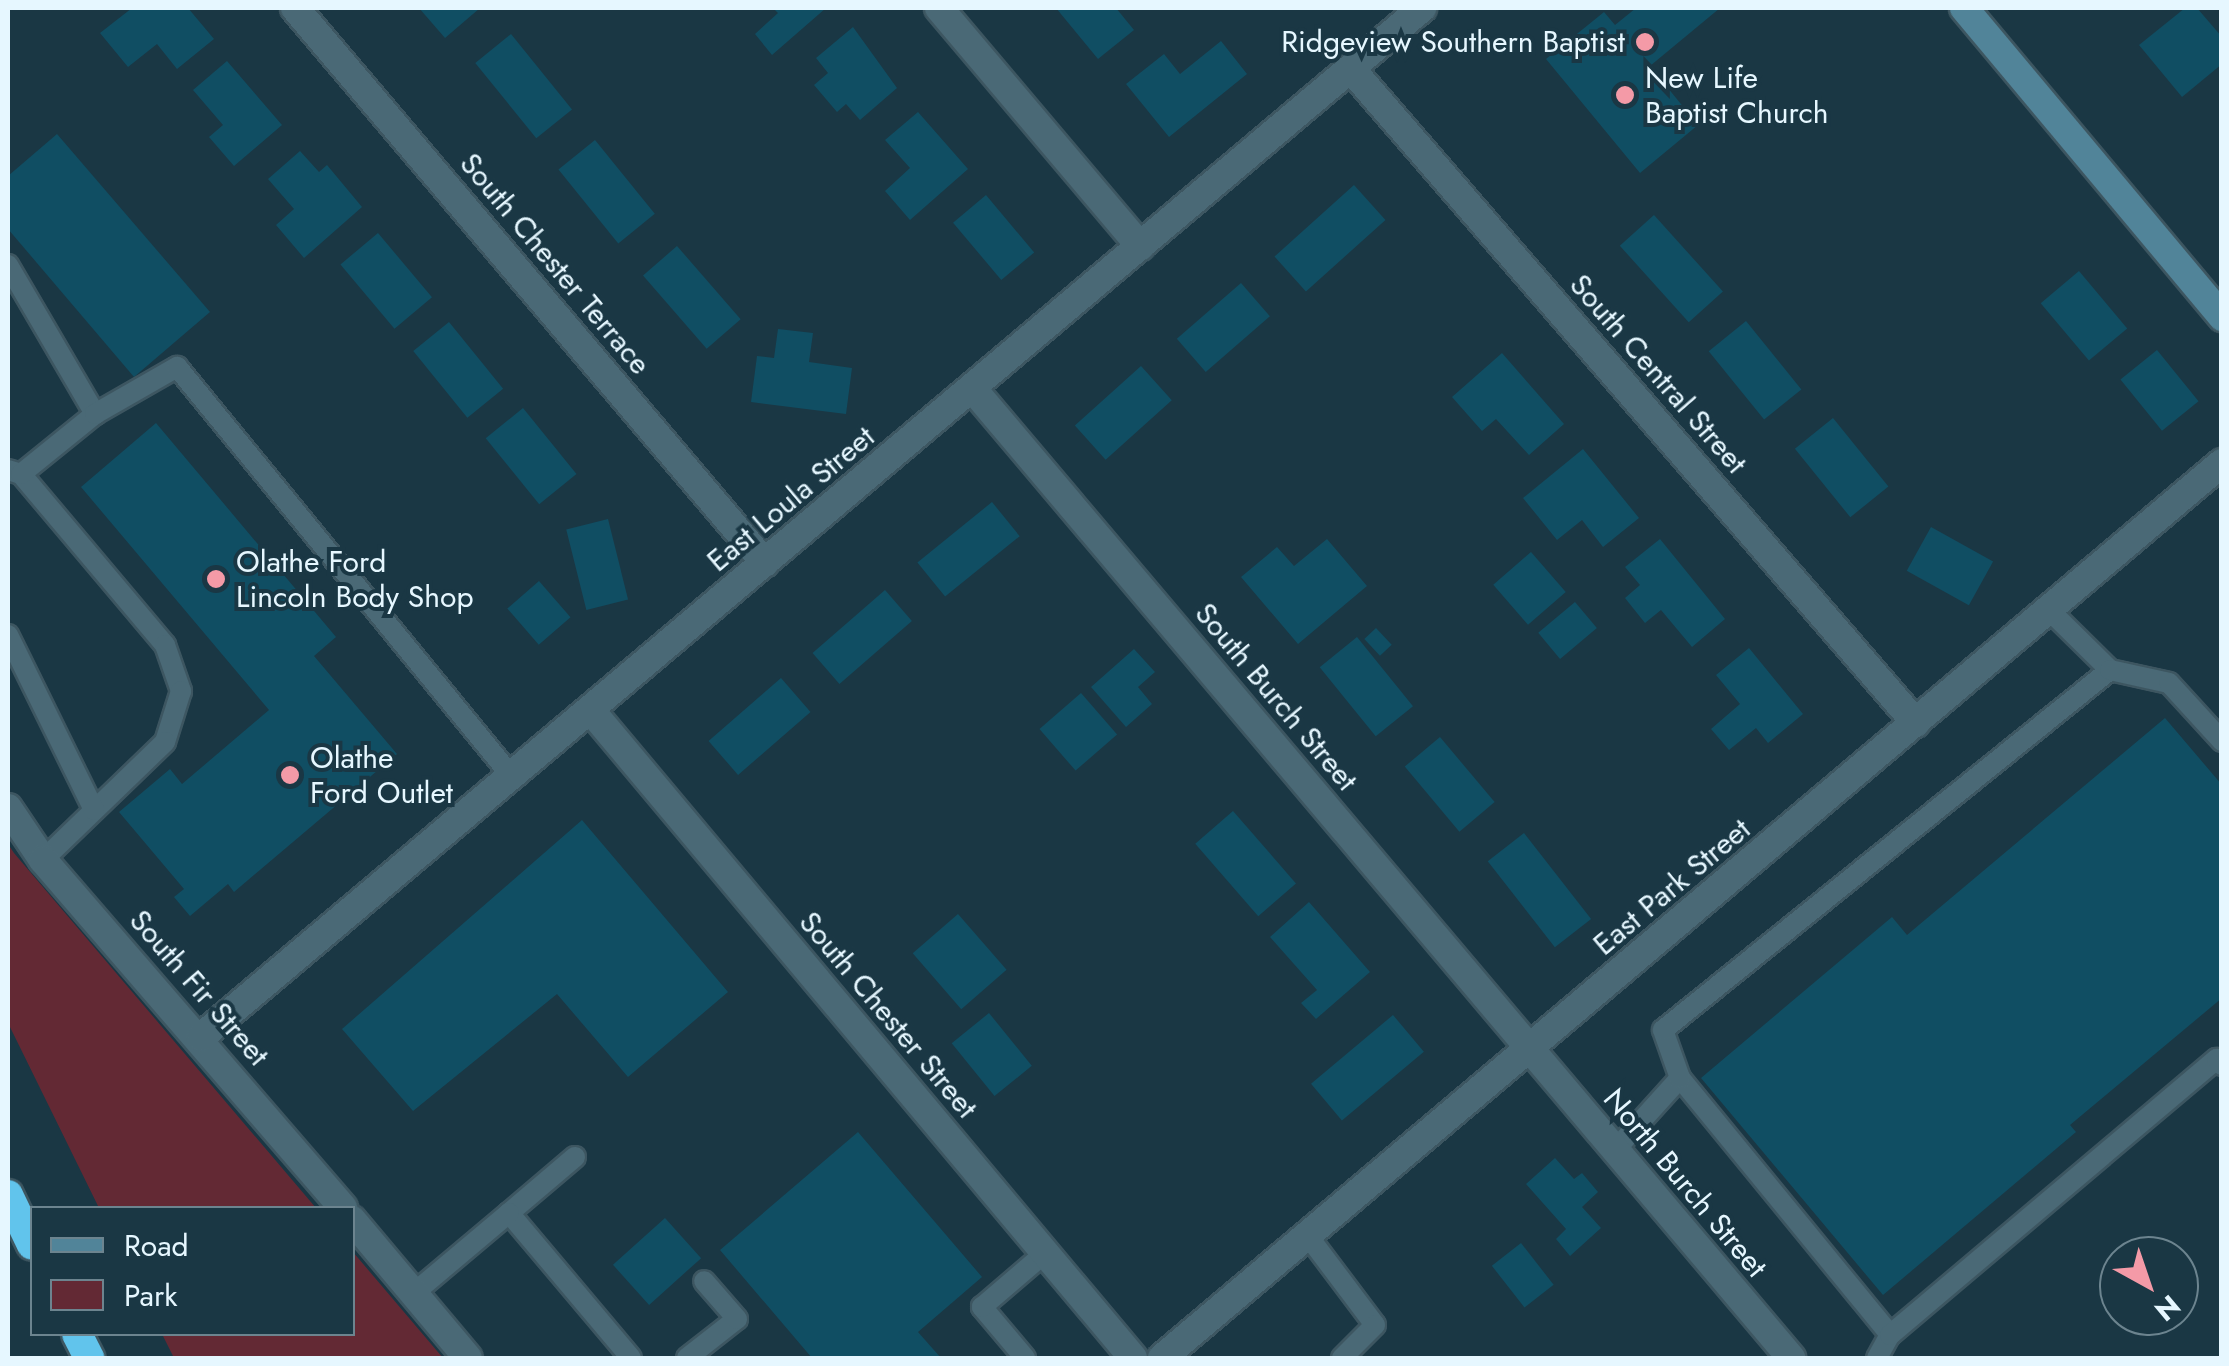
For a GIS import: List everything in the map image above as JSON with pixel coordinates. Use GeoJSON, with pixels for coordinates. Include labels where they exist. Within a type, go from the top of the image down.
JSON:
{"type":"FeatureCollection","features":[{"type":"Feature","properties":{"kind":"highway"},"geometry":{"type":"LineString","coordinates":[[8,1194],[30,1241]]}},
{"type":"Feature","properties":{"kind":"highway"},"geometry":{"type":"LineString","coordinates":[[77,1336],[89,1358]]}},
{"type":"Feature","properties":{"kind":"main road"},"geometry":{"type":"LineString","coordinates":[[1964,8],[2222,317]]}},
{"type":"Feature","properties":{"kind":"street","name":"South Chester Terrace"},"geometry":{"type":"LineString","coordinates":[[295,8],[764,564]]}},
{"type":"Feature","properties":{"kind":"street"},"geometry":{"type":"LineString","coordinates":[[939,8],[1140,246]]}},
{"type":"Feature","properties":{"kind":"street","name":"East Loula Street"},"geometry":{"type":"LineString","coordinates":[[201,1037],[593,713],[1422,8]]}},
{"type":"Feature","properties":{"kind":"street","name":"South Central Street"},"geometry":{"type":"LineString","coordinates":[[1351,69],[1916,722]]}},
{"type":"Feature","properties":{"kind":"street","name":"South Burch Street"},"geometry":{"type":"LineString","coordinates":[[972,388],[1530,1048]]}},
{"type":"Feature","properties":{"kind":"street","name":"East Park Street"},"geometry":{"type":"LineString","coordinates":[[1162,1358],[2222,463]]}},
{"type":"Feature","properties":{"kind":"street","name":"South Chester Street"},"geometry":{"type":"LineString","coordinates":[[593,713],[1133,1358]]}},
{"type":"Feature","properties":{"kind":"street","name":"South Fir Street"},"geometry":{"type":"LineString","coordinates":[[8,808],[43,860],[201,1037],[341,1206]]}},
{"type":"Feature","properties":{"kind":"street","name":"North Burch Street"},"geometry":{"type":"LineString","coordinates":[[1530,1048],[1791,1358]]}},
{"type":"Feature","properties":{"kind":"street"},"geometry":{"type":"LineString","coordinates":[[355,1224],[468,1358]]}},
{"type":"Feature","properties":{"kind":"lane"},"geometry":{"type":"LineString","coordinates":[[8,265],[95,414]]}},
{"type":"Feature","properties":{"kind":"lane"},"geometry":{"type":"LineString","coordinates":[[43,860],[165,742],[181,692],[164,645],[14,472],[95,414],[177,367],[514,779]]}},
{"type":"Feature","properties":{"kind":"lane"},"geometry":{"type":"LineString","coordinates":[[2049,610],[2110,670],[2169,682],[2222,741]]}},
{"type":"Feature","properties":{"kind":"lane"},"geometry":{"type":"LineString","coordinates":[[8,635],[94,810]]}},
{"type":"Feature","properties":{"kind":"lane"},"geometry":{"type":"LineString","coordinates":[[1890,1335],[1680,1078],[1663,1030],[2110,670]]}},
{"type":"Feature","properties":{"kind":"lane"},"geometry":{"type":"LineString","coordinates":[[1876,1358],[1890,1335],[2216,1059],[2222,1065]]}},
{"type":"Feature","properties":{"kind":"lane"},"geometry":{"type":"LineString","coordinates":[[1615,1150],[1680,1078]]}},
{"type":"Feature","properties":{"kind":"lane"},"geometry":{"type":"LineString","coordinates":[[414,1293],[576,1158]]}},
{"type":"Feature","properties":{"kind":"lane"},"geometry":{"type":"LineString","coordinates":[[509,1213],[631,1358]]}},
{"type":"Feature","properties":{"kind":"lane"},"geometry":{"type":"LineString","coordinates":[[1308,1236],[1375,1326],[1342,1358]]}},
{"type":"Feature","properties":{"kind":"lane"},"geometry":{"type":"LineString","coordinates":[[1025,1358],[982,1308],[1045,1253]]}},
{"type":"Feature","properties":{"kind":"lane"},"geometry":{"type":"LineString","coordinates":[[687,1358],[737,1318],[704,1282]]}},
{"type":"Feature","properties":{"kind":"green space"},"geometry":{"type":"Polygon","coordinates":[[[8,844],[314,1206],[98,1206],[8,1023],[8,844]]]}},
{"type":"Feature","properties":{"kind":"green space"},"geometry":{"type":"Polygon","coordinates":[[[355,1254],[443,1358],[174,1358],[163,1336],[355,1336],[355,1254]]]}},
{"type":"Feature","properties":{"kind":"building"},"geometry":{"type":"Polygon","coordinates":[[[132,8],[188,8],[214,39],[177,69],[157,44],[128,67],[100,33],[132,8]]]}},
{"type":"Feature","properties":{"kind":"building"},"geometry":{"type":"Polygon","coordinates":[[[419,8],[480,8],[445,38],[419,8]]]}},
{"type":"Feature","properties":{"kind":"building"},"geometry":{"type":"Polygon","coordinates":[[[773,8],[826,8],[772,55],[755,34],[778,13],[773,8]]]}},
{"type":"Feature","properties":{"kind":"building"},"geometry":{"type":"Polygon","coordinates":[[[1056,8],[1116,8],[1134,30],[1098,59],[1056,8]]]}},
{"type":"Feature","properties":{"kind":"building","name":"New Life Baptist Church"},"geometry":{"type":"Polygon","coordinates":[[[1636,8],[1720,8],[1650,66],[1698,125],[1640,173],[1546,59],[1604,12],[1615,25],[1636,8]]]}},
{"type":"Feature","properties":{"kind":"building"},"geometry":{"type":"Polygon","coordinates":[[[2185,8],[2197,8],[2222,37],[2222,64],[2182,97],[2139,45],[2185,8]]]}},
{"type":"Feature","properties":{"kind":"building"},"geometry":{"type":"Polygon","coordinates":[[[853,27],[897,88],[860,120],[846,104],[837,112],[814,85],[828,73],[816,58],[853,27]]]}},
{"type":"Feature","properties":{"kind":"building"},"geometry":{"type":"Polygon","coordinates":[[[511,34],[572,109],[536,138],[475,63],[511,34]]]}},
{"type":"Feature","properties":{"kind":"building"},"geometry":{"type":"Polygon","coordinates":[[[1221,41],[1247,74],[1169,137],[1126,84],[1164,54],[1180,74],[1221,41]]]}},
{"type":"Feature","properties":{"kind":"building"},"geometry":{"type":"Polygon","coordinates":[[[227,61],[282,125],[234,166],[209,137],[223,125],[193,90],[227,61]]]}},
{"type":"Feature","properties":{"kind":"building"},"geometry":{"type":"Polygon","coordinates":[[[918,112],[968,169],[910,220],[885,191],[910,168],[885,140],[918,112]]]}},
{"type":"Feature","properties":{"kind":"building"},"geometry":{"type":"Polygon","coordinates":[[[57,134],[210,312],[134,377],[8,229],[8,176],[57,134]]]}},
{"type":"Feature","properties":{"kind":"building"},"geometry":{"type":"Polygon","coordinates":[[[595,140],[655,214],[618,243],[558,170],[595,140]]]}},
{"type":"Feature","properties":{"kind":"building"},"geometry":{"type":"Polygon","coordinates":[[[300,151],[319,172],[327,165],[362,207],[304,258],[276,225],[294,209],[268,179],[300,151]]]}},
{"type":"Feature","properties":{"kind":"building"},"geometry":{"type":"Polygon","coordinates":[[[1354,185],[1385,220],[1306,292],[1274,257],[1354,185]]]}},
{"type":"Feature","properties":{"kind":"building"},"geometry":{"type":"Polygon","coordinates":[[[986,195],[1034,252],[1001,280],[953,223],[986,195]]]}},
{"type":"Feature","properties":{"kind":"building"},"geometry":{"type":"Polygon","coordinates":[[[1654,215],[1723,292],[1689,322],[1620,246],[1654,215]]]}},
{"type":"Feature","properties":{"kind":"building"},"geometry":{"type":"Polygon","coordinates":[[[378,233],[432,297],[394,329],[340,264],[378,233]]]}},
{"type":"Feature","properties":{"kind":"building"},"geometry":{"type":"Polygon","coordinates":[[[677,246],[741,319],[707,349],[643,276],[677,246]]]}},
{"type":"Feature","properties":{"kind":"building"},"geometry":{"type":"Polygon","coordinates":[[[2079,271],[2127,328],[2089,361],[2041,303],[2079,271]]]}},
{"type":"Feature","properties":{"kind":"building"},"geometry":{"type":"Polygon","coordinates":[[[1241,283],[1270,316],[1206,372],[1177,339],[1241,283]]]}},
{"type":"Feature","properties":{"kind":"building"},"geometry":{"type":"Polygon","coordinates":[[[1746,321],[1801,389],[1764,420],[1709,351],[1746,321]]]}},
{"type":"Feature","properties":{"kind":"building"},"geometry":{"type":"Polygon","coordinates":[[[449,322],[503,389],[467,418],[413,351],[449,322]]]}},
{"type":"Feature","properties":{"kind":"building"},"geometry":{"type":"Polygon","coordinates":[[[778,329],[813,333],[809,362],[852,368],[846,414],[751,402],[757,356],[774,358],[778,329]]]}},
{"type":"Feature","properties":{"kind":"building"},"geometry":{"type":"Polygon","coordinates":[[[2157,350],[2199,401],[2162,431],[2120,380],[2157,350]]]}},
{"type":"Feature","properties":{"kind":"building"},"geometry":{"type":"Polygon","coordinates":[[[1502,353],[1564,424],[1529,455],[1496,419],[1482,431],[1452,397],[1502,353]]]}},
{"type":"Feature","properties":{"kind":"building"},"geometry":{"type":"Polygon","coordinates":[[[1141,366],[1172,400],[1106,460],[1075,426],[1141,366]]]}},
{"type":"Feature","properties":{"kind":"building"},"geometry":{"type":"Polygon","coordinates":[[[523,408],[576,474],[539,504],[486,438],[523,408]]]}},
{"type":"Feature","properties":{"kind":"building"},"geometry":{"type":"Polygon","coordinates":[[[1833,418],[1888,486],[1850,517],[1795,449],[1833,418]]]}},
{"type":"Feature","properties":{"kind":"building"},"geometry":{"type":"Polygon","coordinates":[[[156,423],[336,637],[314,656],[397,754],[234,892],[228,884],[190,916],[174,897],[184,889],[119,812],[170,769],[182,784],[269,710],[81,487],[156,423]]]}},
{"type":"Feature","properties":{"kind":"building"},"geometry":{"type":"Polygon","coordinates":[[[1583,449],[1639,518],[1603,547],[1582,520],[1557,540],[1523,498],[1583,449]]]}},
{"type":"Feature","properties":{"kind":"building"},"geometry":{"type":"Polygon","coordinates":[[[992,502],[1020,536],[945,597],[917,562],[992,502]]]}},
{"type":"Feature","properties":{"kind":"building"},"geometry":{"type":"Polygon","coordinates":[[[608,519],[628,600],[586,610],[566,529],[608,519]]]}},
{"type":"Feature","properties":{"kind":"building"},"geometry":{"type":"Polygon","coordinates":[[[1931,527],[1993,561],[1969,605],[1907,571],[1931,527]]]}},
{"type":"Feature","properties":{"kind":"building"},"geometry":{"type":"Polygon","coordinates":[[[1327,539],[1367,586],[1298,644],[1241,577],[1277,547],[1294,566],[1327,539]]]}},
{"type":"Feature","properties":{"kind":"building"},"geometry":{"type":"Polygon","coordinates":[[[1660,539],[1725,619],[1692,647],[1661,610],[1645,623],[1625,598],[1640,585],[1625,567],[1660,539]]]}},
{"type":"Feature","properties":{"kind":"building"},"geometry":{"type":"Polygon","coordinates":[[[1531,552],[1566,592],[1528,625],[1493,585],[1531,552]]]}},
{"type":"Feature","properties":{"kind":"building"},"geometry":{"type":"Polygon","coordinates":[[[539,581],[570,617],[539,645],[507,609],[539,581]]]}},
{"type":"Feature","properties":{"kind":"building"},"geometry":{"type":"Polygon","coordinates":[[[885,590],[912,621],[839,684],[813,653],[885,590]]]}},
{"type":"Feature","properties":{"kind":"building"},"geometry":{"type":"Polygon","coordinates":[[[1575,602],[1597,628],[1560,659],[1538,633],[1575,602]]]}},
{"type":"Feature","properties":{"kind":"building"},"geometry":{"type":"Polygon","coordinates":[[[1376,628],[1392,645],[1380,656],[1364,639],[1376,628]]]}},
{"type":"Feature","properties":{"kind":"building"},"geometry":{"type":"Polygon","coordinates":[[[1357,637],[1413,706],[1376,736],[1320,667],[1357,637]]]}},
{"type":"Feature","properties":{"kind":"building"},"geometry":{"type":"Polygon","coordinates":[[[1749,648],[1803,714],[1768,743],[1756,728],[1729,750],[1711,729],[1740,704],[1716,675],[1749,648]]]}},
{"type":"Feature","properties":{"kind":"building"},"geometry":{"type":"Polygon","coordinates":[[[1134,649],[1155,672],[1138,687],[1152,704],[1126,727],[1091,687],[1134,649]]]}},
{"type":"Feature","properties":{"kind":"building"},"geometry":{"type":"Polygon","coordinates":[[[781,678],[811,712],[738,775],[709,741],[781,678]]]}},
{"type":"Feature","properties":{"kind":"building"},"geometry":{"type":"Polygon","coordinates":[[[1081,693],[1117,735],[1076,771],[1039,729],[1081,693]]]}},
{"type":"Feature","properties":{"kind":"building"},"geometry":{"type":"Polygon","coordinates":[[[2165,718],[2222,785],[2222,998],[2070,1125],[2076,1132],[1883,1295],[1701,1078],[1892,917],[1907,935],[2165,718]]]}},
{"type":"Feature","properties":{"kind":"building"},"geometry":{"type":"Polygon","coordinates":[[[1440,737],[1495,802],[1459,832],[1405,767],[1440,737]]]}},
{"type":"Feature","properties":{"kind":"building"},"geometry":{"type":"Polygon","coordinates":[[[1233,811],[1296,883],[1258,916],[1195,844],[1233,811]]]}},
{"type":"Feature","properties":{"kind":"building"},"geometry":{"type":"Polygon","coordinates":[[[582,820],[728,992],[628,1077],[557,994],[413,1111],[342,1029],[582,820]]]}},
{"type":"Feature","properties":{"kind":"building"},"geometry":{"type":"Polygon","coordinates":[[[1524,833],[1591,919],[1555,947],[1488,861],[1524,833]]]}},
{"type":"Feature","properties":{"kind":"building"},"geometry":{"type":"Polygon","coordinates":[[[1309,902],[1370,972],[1316,1019],[1301,1003],[1317,990],[1270,937],[1309,902]]]}},
{"type":"Feature","properties":{"kind":"building"},"geometry":{"type":"Polygon","coordinates":[[[958,914],[1007,970],[961,1009],[913,953],[958,914]]]}},
{"type":"Feature","properties":{"kind":"building"},"geometry":{"type":"Polygon","coordinates":[[[989,1013],[1032,1066],[994,1096],[952,1043],[989,1013]]]}},
{"type":"Feature","properties":{"kind":"building"},"geometry":{"type":"Polygon","coordinates":[[[1393,1015],[1424,1052],[1342,1121],[1311,1084],[1393,1015]]]}},
{"type":"Feature","properties":{"kind":"building"},"geometry":{"type":"Polygon","coordinates":[[[858,1132],[982,1277],[918,1332],[941,1358],[812,1358],[720,1250],[858,1132]]]}},
{"type":"Feature","properties":{"kind":"building"},"geometry":{"type":"Polygon","coordinates":[[[1555,1158],[1574,1179],[1582,1173],[1598,1192],[1582,1207],[1601,1228],[1570,1256],[1556,1239],[1566,1229],[1526,1184],[1555,1158]]]}},
{"type":"Feature","properties":{"kind":"building"},"geometry":{"type":"Polygon","coordinates":[[[665,1218],[701,1258],[649,1305],[613,1265],[665,1218]]]}},
{"type":"Feature","properties":{"kind":"building"},"geometry":{"type":"Polygon","coordinates":[[[1521,1243],[1554,1285],[1524,1308],[1492,1266],[1521,1243]]]}},
{"type":"Feature","properties":{"kind":"place","name":"Ridgeview Southern Baptist"},"geometry":{"type":"Point","coordinates":[1645,42]}},
{"type":"Feature","properties":{"kind":"place","name":"New Life Baptist Church"},"geometry":{"type":"Point","coordinates":[1625,95]}},
{"type":"Feature","properties":{"kind":"place","name":"Olathe Ford Lincoln Body Shop"},"geometry":{"type":"Point","coordinates":[216,579]}},
{"type":"Feature","properties":{"kind":"place","name":"Olathe Ford Outlet"},"geometry":{"type":"Point","coordinates":[290,775]}}]}
